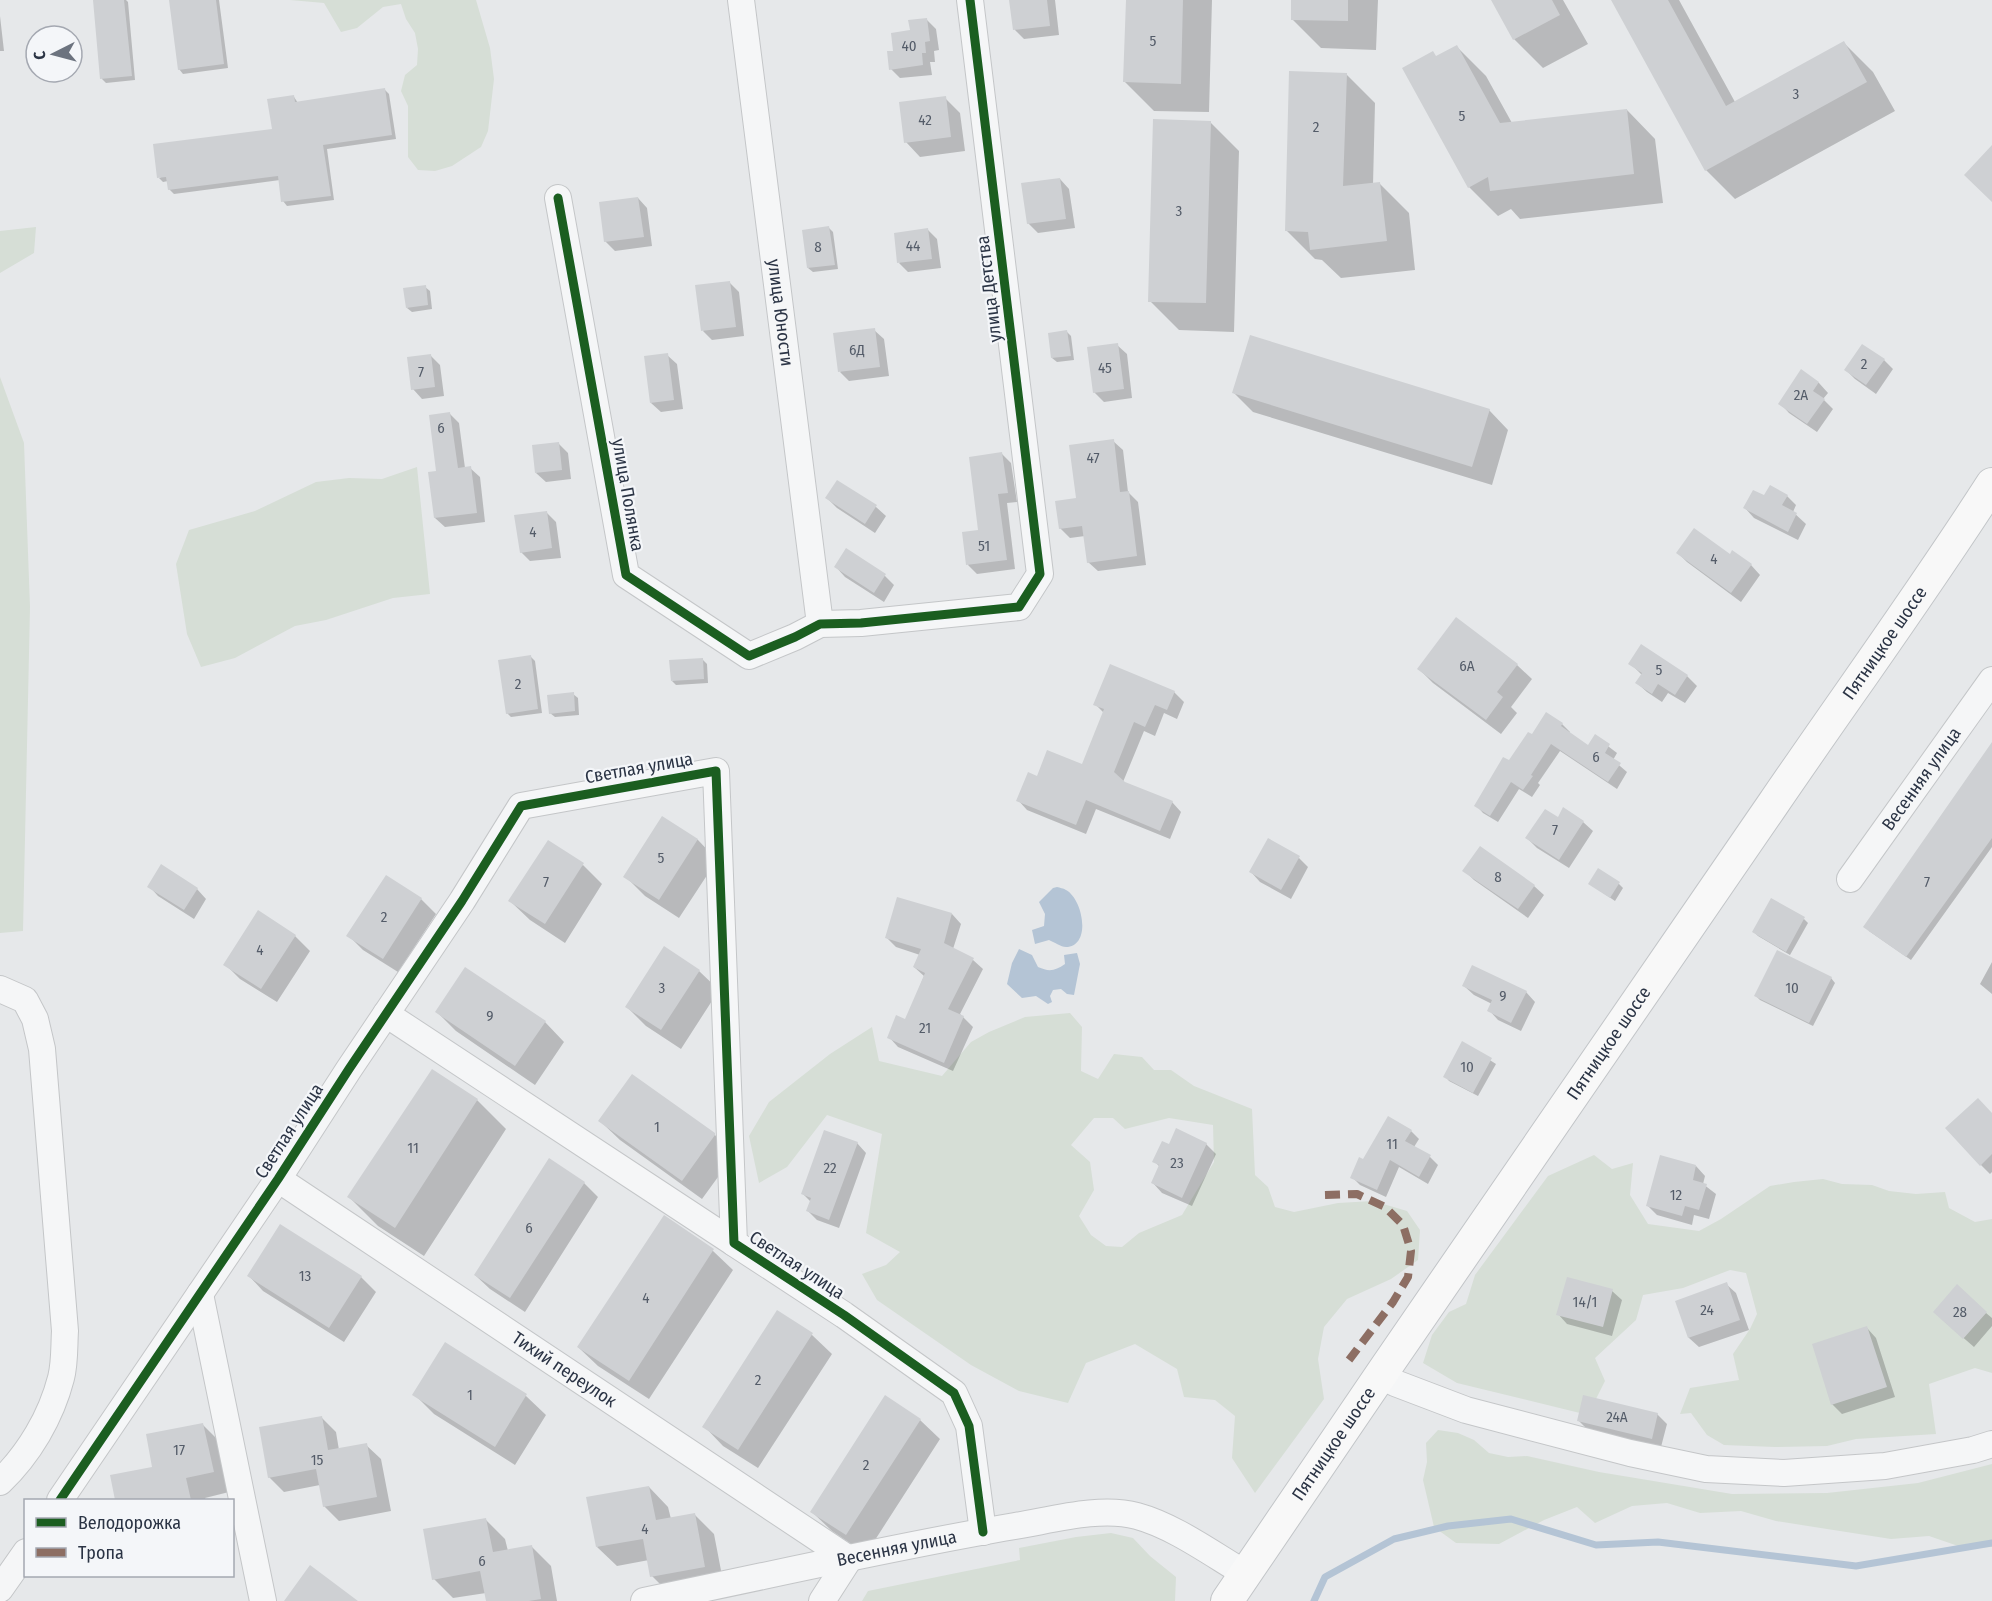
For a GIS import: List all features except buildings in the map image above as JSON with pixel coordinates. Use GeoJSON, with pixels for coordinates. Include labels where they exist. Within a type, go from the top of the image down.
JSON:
{"type":"FeatureCollection","features":[{"type":"Feature","properties":{"kind":"main road","name":"Пятницкое шоссе"},"geometry":{"type":"LineString","coordinates":[[1227,1601],[1992,484]]}},
{"type":"Feature","properties":{"kind":"street","name":"улица Юности"},"geometry":{"type":"LineString","coordinates":[[741,0],[820,624]]}},
{"type":"Feature","properties":{"kind":"street","name":"улица Детства"},"geometry":{"type":"LineString","coordinates":[[820,624],[861,623],[1019,608],[1040,574],[970,0]]}},
{"type":"Feature","properties":{"kind":"street","name":"улица Полянка"},"geometry":{"type":"LineString","coordinates":[[558,198],[626,575],[749,656],[820,624]]}},
{"type":"Feature","properties":{"kind":"street","name":"Весенняя улица"},"geometry":{"type":"LineString","coordinates":[[1850,879],[1992,680]]}},
{"type":"Feature","properties":{"kind":"street","name":"Светлая улица"},"geometry":{"type":"LineString","coordinates":[[61,1499],[278,1179],[462,901],[521,806],[716,771],[734,1243],[954,1393],[969,1426],[983,1532]]}},
{"type":"Feature","properties":{"kind":"street"},"geometry":{"type":"LineString","coordinates":[[0,989],[25,1000],[35,1019],[42,1049],[65,1331],[61,1377],[43,1424],[17,1466],[0,1482]]}},
{"type":"Feature","properties":{"kind":"street"},"geometry":{"type":"LineString","coordinates":[[386,1014],[734,1243]]}},
{"type":"Feature","properties":{"kind":"street","name":"Тихий переулок"},"geometry":{"type":"LineString","coordinates":[[278,1179],[849,1559]]}},
{"type":"Feature","properties":{"kind":"street"},"geometry":{"type":"LineString","coordinates":[[200,1294],[263,1601]]}},
{"type":"Feature","properties":{"kind":"street"},"geometry":{"type":"LineString","coordinates":[[1380,1375],[1466,1410],[1630,1454],[1706,1469],[1784,1473],[1885,1466],[1973,1450],[1992,1444]]}},
{"type":"Feature","properties":{"kind":"street","name":"Весенняя улица"},"geometry":{"type":"LineString","coordinates":[[644,1601],[983,1532],[1069,1517],[1109,1513],[1135,1516],[1161,1525],[1245,1574]]}},
{"type":"Feature","properties":{"kind":"street"},"geometry":{"type":"LineString","coordinates":[[0,1589],[24,1555]]}},
{"type":"Feature","properties":{"kind":"street"},"geometry":{"type":"LineString","coordinates":[[822,1601],[849,1559]]}},
{"type":"Feature","properties":{"kind":"shaded area"},"geometry":{"type":"Polygon","coordinates":[[[290,0],[476,0],[490,48],[494,79],[488,131],[481,147],[452,166],[435,171],[418,170],[408,157],[408,106],[401,91],[405,75],[417,65],[418,49],[415,33],[406,19],[401,4],[383,7],[357,28],[341,32],[324,3],[290,0]]]}},
{"type":"Feature","properties":{"kind":"shaded area"},"geometry":{"type":"Polygon","coordinates":[[[36,227],[34,253],[0,273],[0,231],[36,227]]]}},
{"type":"Feature","properties":{"kind":"shaded area"},"geometry":{"type":"Polygon","coordinates":[[[0,377],[24,443],[30,607],[23,931],[0,933],[0,377]]]}},
{"type":"Feature","properties":{"kind":"shaded area"},"geometry":{"type":"Polygon","coordinates":[[[417,467],[430,594],[393,598],[326,620],[295,626],[235,658],[201,667],[187,634],[176,564],[189,530],[255,511],[316,482],[349,478],[382,479],[417,467]]]}},
{"type":"Feature","properties":{"kind":"shaded area"},"geometry":{"type":"Polygon","coordinates":[[[1070,1013],[1082,1027],[1081,1071],[1098,1079],[1114,1054],[1142,1057],[1154,1070],[1171,1070],[1194,1086],[1252,1109],[1255,1175],[1268,1187],[1275,1207],[1294,1212],[1338,1203],[1373,1201],[1407,1211],[1420,1230],[1418,1260],[1391,1279],[1347,1299],[1324,1327],[1318,1359],[1324,1399],[1255,1493],[1232,1458],[1235,1416],[1215,1400],[1184,1397],[1177,1369],[1135,1344],[1086,1363],[1068,1403],[1019,1391],[971,1365],[877,1300],[862,1274],[886,1265],[900,1252],[866,1233],[882,1134],[827,1115],[787,1167],[759,1183],[749,1136],[769,1102],[830,1054],[872,1027],[879,1061],[942,1076],[971,1042],[1025,1017],[1070,1013]],[[1094,1118],[1071,1145],[1090,1162],[1094,1190],[1079,1216],[1091,1235],[1106,1246],[1122,1247],[1139,1233],[1182,1215],[1214,1162],[1213,1125],[1169,1118],[1125,1129],[1113,1118],[1094,1118]]]}},
{"type":"Feature","properties":{"kind":"shaded area"},"geometry":{"type":"Polygon","coordinates":[[[1594,1155],[1612,1169],[1633,1163],[1630,1195],[1648,1224],[1699,1231],[1770,1186],[1794,1182],[1823,1179],[1842,1184],[1872,1185],[1889,1191],[1916,1194],[1945,1192],[1949,1208],[1975,1222],[1992,1219],[1992,1373],[1975,1368],[1929,1384],[1936,1434],[1856,1439],[1827,1446],[1724,1445],[1707,1435],[1691,1413],[1680,1414],[1690,1388],[1739,1380],[1733,1354],[1757,1314],[1746,1273],[1730,1270],[1683,1288],[1643,1295],[1636,1320],[1595,1358],[1605,1381],[1588,1415],[1457,1383],[1423,1363],[1432,1335],[1449,1312],[1466,1304],[1475,1275],[1548,1176],[1594,1155]]]}},
{"type":"Feature","properties":{"kind":"shaded area"},"geometry":{"type":"Polygon","coordinates":[[[1438,1430],[1458,1433],[1474,1440],[1489,1453],[1508,1457],[1527,1456],[1599,1472],[1732,1494],[1827,1493],[1918,1483],[1992,1464],[1992,1547],[1964,1548],[1929,1536],[1891,1539],[1776,1521],[1741,1511],[1700,1513],[1667,1503],[1632,1506],[1595,1523],[1577,1507],[1544,1520],[1499,1544],[1456,1543],[1434,1527],[1423,1480],[1427,1462],[1426,1443],[1438,1430]]]}},
{"type":"Feature","properties":{"kind":"shaded area"},"geometry":{"type":"Polygon","coordinates":[[[1111,1533],[1133,1538],[1150,1556],[1176,1577],[1175,1601],[862,1601],[868,1591],[1020,1560],[1019,1548],[1111,1533]]]}},
{"type":"Feature","properties":{"kind":"water"},"geometry":{"type":"Polygon","coordinates":[[[1057,887],[1066,890],[1077,903],[1082,922],[1079,939],[1074,945],[1066,947],[1049,940],[1035,944],[1032,930],[1044,926],[1045,914],[1039,902],[1057,887]]]}},
{"type":"Feature","properties":{"kind":"water"},"geometry":{"type":"Polygon","coordinates":[[[1019,949],[1032,955],[1038,967],[1045,970],[1055,969],[1065,964],[1064,955],[1077,953],[1080,964],[1074,995],[1067,994],[1061,989],[1053,990],[1050,996],[1052,1002],[1048,1004],[1036,996],[1022,998],[1007,984],[1012,963],[1019,949]]]}},
{"type":"Feature","properties":{"kind":"waterway"},"geometry":{"type":"LineString","coordinates":[[1314,1601],[1325,1577],[1394,1539],[1448,1526],[1511,1519],[1596,1545],[1658,1542],[1856,1566],[1992,1543]]}},
{"type":"Feature","properties":{"kind":"marked path"},"geometry":{"type":"LineString","coordinates":[[1325,1195],[1357,1194],[1385,1207],[1403,1225],[1411,1251],[1408,1277],[1393,1302],[1349,1360]]}},
{"type":"Feature","properties":{"kind":"cycle path"},"geometry":{"type":"LineString","coordinates":[[558,198],[626,575],[749,656],[820,624],[861,623],[1019,607],[1040,574],[970,0]]}},
{"type":"Feature","properties":{"kind":"cycle path"},"geometry":{"type":"LineString","coordinates":[[61,1499],[278,1179],[462,901],[521,806],[716,771],[734,1243],[844,1315],[954,1393],[969,1426],[983,1532]]}}]}
